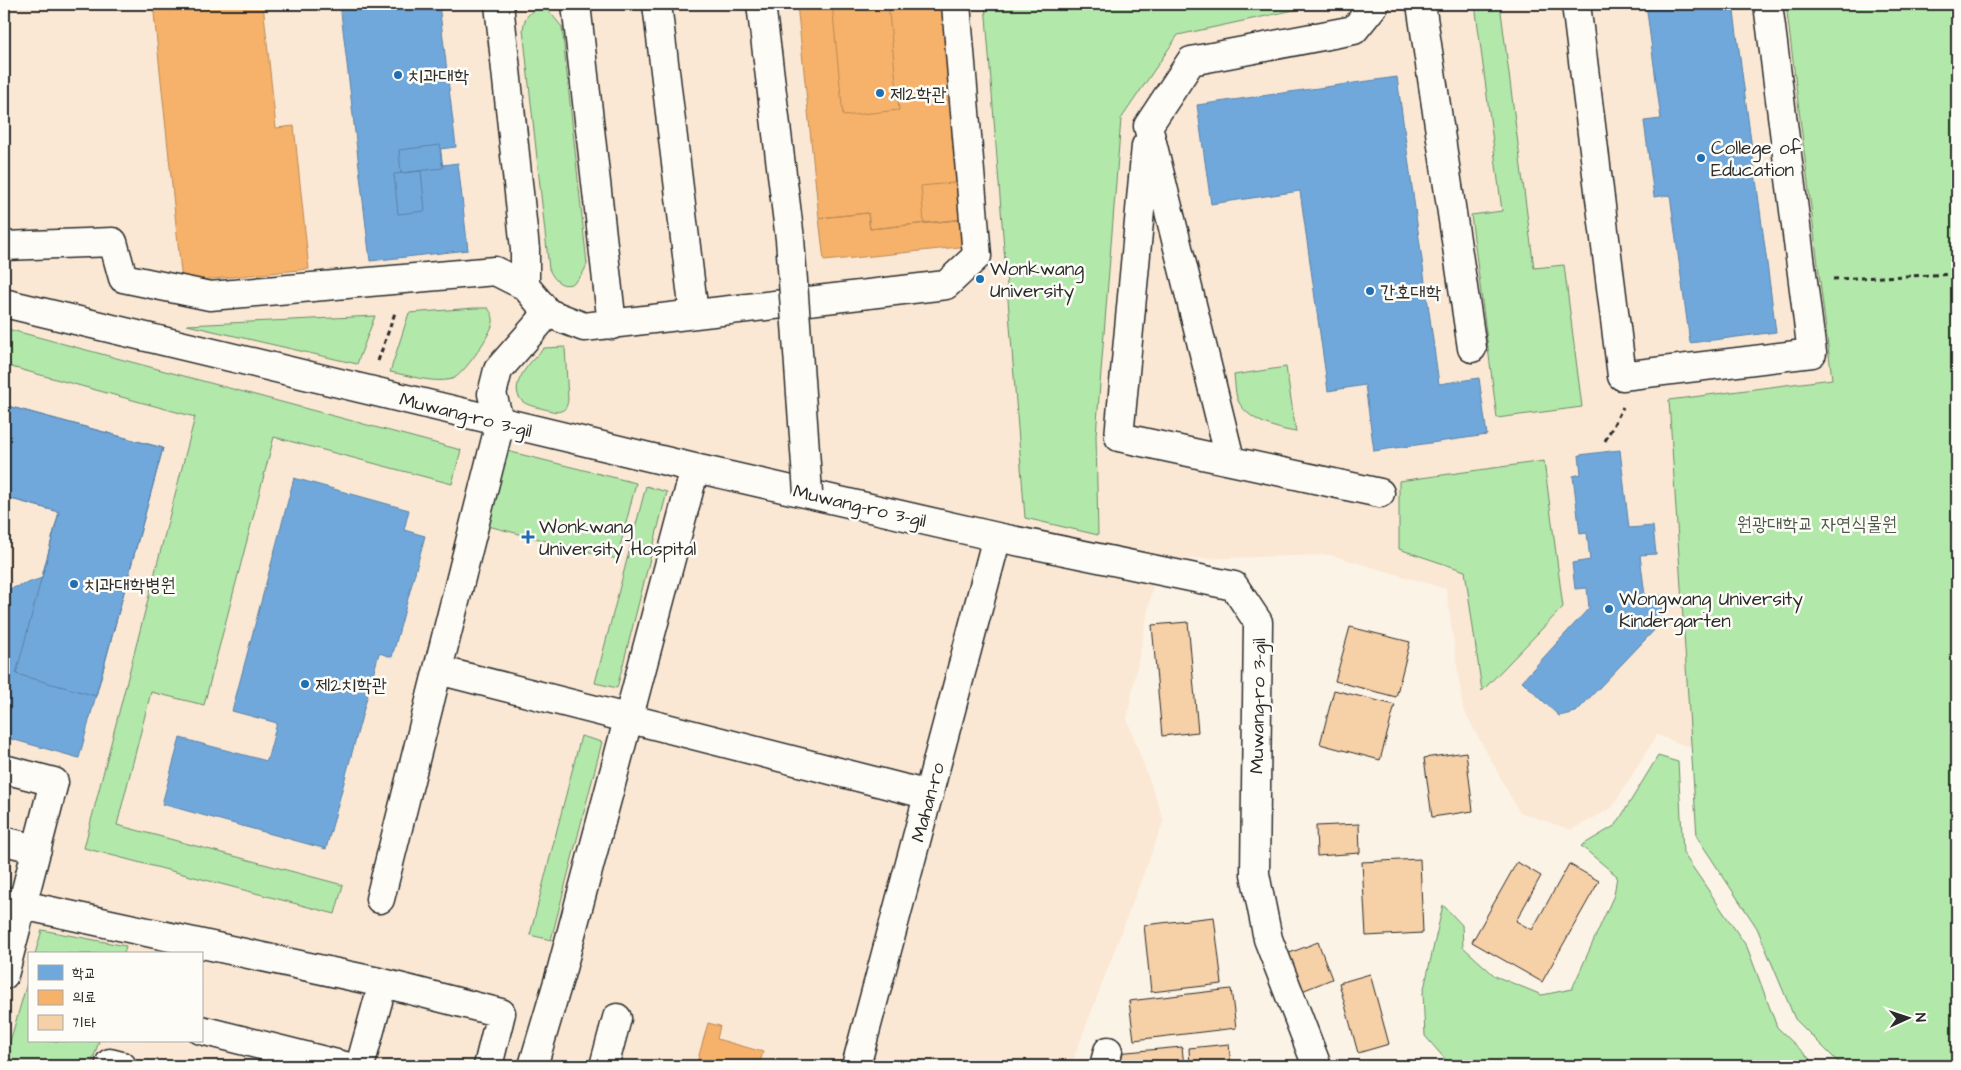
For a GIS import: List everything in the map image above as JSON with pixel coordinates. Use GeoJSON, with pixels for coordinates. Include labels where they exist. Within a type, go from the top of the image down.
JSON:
{"type":"FeatureCollection","features":[{"type":"Feature","properties":{"kind":"street"},"geometry":{"type":"LineString","coordinates":[[498,4],[525,249],[525,286]]}},
{"type":"Feature","properties":{"kind":"street"},"geometry":{"type":"LineString","coordinates":[[576,4],[612,325]]}},
{"type":"Feature","properties":{"kind":"street"},"geometry":{"type":"LineString","coordinates":[[657,4],[694,314]]}},
{"type":"Feature","properties":{"kind":"street"},"geometry":{"type":"LineString","coordinates":[[761,4],[790,239],[808,493]]}},
{"type":"Feature","properties":{"kind":"street"},"geometry":{"type":"LineString","coordinates":[[4,246],[113,242],[123,278],[210,296],[495,271],[525,286],[548,313],[584,327],[946,285],[977,256],[956,4]]}},
{"type":"Feature","properties":{"kind":"street"},"geometry":{"type":"LineString","coordinates":[[1375,4],[1354,30],[1191,61],[1148,126],[1119,437],[1230,459],[1380,493]]}},
{"type":"Feature","properties":{"kind":"street"},"geometry":{"type":"LineString","coordinates":[[1421,4],[1472,348]]}},
{"type":"Feature","properties":{"kind":"street"},"geometry":{"type":"LineString","coordinates":[[1576,4],[1622,376],[1812,353],[1768,4]]}},
{"type":"Feature","properties":{"kind":"street"},"geometry":{"type":"LineString","coordinates":[[1148,126],[1230,459]]}},
{"type":"Feature","properties":{"kind":"street","name":"Muwang-ro 3-gil"},"geometry":{"type":"LineString","coordinates":[[4,303],[500,423],[695,468],[998,537],[1234,586],[1258,622],[1255,874],[1268,939],[1317,1066]]}},
{"type":"Feature","properties":{"kind":"street"},"geometry":{"type":"LineString","coordinates":[[380,899],[500,423],[492,394],[498,370],[548,313]]}},
{"type":"Feature","properties":{"kind":"street"},"geometry":{"type":"LineString","coordinates":[[533,1066],[561,972],[695,468]]}},
{"type":"Feature","properties":{"kind":"street","name":"Mahan-ro"},"geometry":{"type":"LineString","coordinates":[[856,1066],[998,537]]}},
{"type":"Feature","properties":{"kind":"street"},"geometry":{"type":"LineString","coordinates":[[438,670],[929,795]]}},
{"type":"Feature","properties":{"kind":"street"},"geometry":{"type":"LineString","coordinates":[[4,769],[54,782],[37,849],[13,903],[4,976]]}},
{"type":"Feature","properties":{"kind":"street"},"geometry":{"type":"LineString","coordinates":[[4,841],[37,849]]}},
{"type":"Feature","properties":{"kind":"street"},"geometry":{"type":"LineString","coordinates":[[13,903],[149,944],[197,952]]}},
{"type":"Feature","properties":{"kind":"street"},"geometry":{"type":"LineString","coordinates":[[202,953],[383,983],[501,1013],[488,1066]]}},
{"type":"Feature","properties":{"kind":"street"},"geometry":{"type":"LineString","coordinates":[[360,1066],[383,983]]}},
{"type":"Feature","properties":{"kind":"street"},"geometry":{"type":"LineString","coordinates":[[604,1066],[617,1018]]}},
{"type":"Feature","properties":{"kind":"street"},"geometry":{"type":"LineString","coordinates":[[202,1030],[346,1066]]}},
{"type":"Feature","properties":{"kind":"path"},"geometry":{"type":"LineString","coordinates":[[1803,281],[1957,274]]}},
{"type":"Feature","properties":{"kind":"path"},"geometry":{"type":"LineString","coordinates":[[368,390],[408,279]]}},
{"type":"Feature","properties":{"kind":"shaded area","name":"Wonkwang University"},"geometry":{"type":"Polygon","coordinates":[[[4,4],[1957,4],[1957,1066],[1842,1066],[1795,1019],[1757,928],[1697,837],[1691,748],[1657,735],[1612,808],[1571,830],[1519,812],[1463,709],[1446,589],[1330,555],[1158,560],[1127,719],[1164,820],[1071,1066],[4,1066],[4,4]]]}},
{"type":"Feature","properties":{"kind":"green space"},"geometry":{"type":"Polygon","coordinates":[[[985,4],[1322,4],[1178,35],[1121,119],[1096,435],[1098,535],[1025,518],[985,4]]]}},
{"type":"Feature","properties":{"kind":"green space"},"geometry":{"type":"Polygon","coordinates":[[[1475,4],[1500,4],[1534,268],[1564,265],[1582,407],[1497,418],[1471,215],[1502,211],[1475,4]]]}},
{"type":"Feature","properties":{"kind":"green space","name":"원광대학교 자연식물원"},"geometry":{"type":"Polygon","coordinates":[[[1786,4],[1957,4],[1957,1066],[1842,1066],[1795,1019],[1757,928],[1697,837],[1669,400],[1832,379],[1786,4]]]}},
{"type":"Feature","properties":{"kind":"green space"},"geometry":{"type":"Polygon","coordinates":[[[540,8],[548,10],[562,27],[587,264],[579,278],[569,284],[558,282],[549,269],[523,29],[528,16],[540,8]]]}},
{"type":"Feature","properties":{"kind":"green space"},"geometry":{"type":"Polygon","coordinates":[[[488,308],[493,317],[493,323],[490,332],[475,356],[457,376],[452,379],[437,380],[390,372],[409,313],[488,308]]]}},
{"type":"Feature","properties":{"kind":"green space"},"geometry":{"type":"Polygon","coordinates":[[[375,316],[357,364],[187,325],[375,316]]]}},
{"type":"Feature","properties":{"kind":"green space"},"geometry":{"type":"Polygon","coordinates":[[[4,328],[461,450],[452,484],[274,437],[204,705],[151,692],[117,825],[343,885],[335,914],[84,848],[195,417],[4,365],[4,328]]]}},
{"type":"Feature","properties":{"kind":"green space"},"geometry":{"type":"Polygon","coordinates":[[[565,347],[567,406],[558,412],[522,401],[518,395],[517,387],[528,365],[544,348],[565,347]]]}},
{"type":"Feature","properties":{"kind":"green space"},"geometry":{"type":"Polygon","coordinates":[[[1286,367],[1296,432],[1279,429],[1254,418],[1241,406],[1236,392],[1234,375],[1286,367]]]}},
{"type":"Feature","properties":{"kind":"green space"},"geometry":{"type":"Polygon","coordinates":[[[507,451],[636,483],[617,559],[488,526],[507,451]]]}},
{"type":"Feature","properties":{"kind":"green space"},"geometry":{"type":"Polygon","coordinates":[[[1544,461],[1563,607],[1482,691],[1465,571],[1399,549],[1399,481],[1544,461]]]}},
{"type":"Feature","properties":{"kind":"green space"},"geometry":{"type":"Polygon","coordinates":[[[646,486],[667,492],[617,688],[595,683],[646,486]]]}},
{"type":"Feature","properties":{"kind":"green space"},"geometry":{"type":"Polygon","coordinates":[[[581,736],[602,742],[551,940],[530,935],[581,736]]]}},
{"type":"Feature","properties":{"kind":"green space"},"geometry":{"type":"Polygon","coordinates":[[[1658,756],[1678,762],[1683,853],[1747,947],[1777,1027],[1817,1066],[1451,1066],[1425,1036],[1423,993],[1443,905],[1462,925],[1463,947],[1495,976],[1542,995],[1572,989],[1614,895],[1617,876],[1581,846],[1616,825],[1658,756]]]}},
{"type":"Feature","properties":{"kind":"green space"},"geometry":{"type":"Polygon","coordinates":[[[42,930],[126,946],[124,952],[36,952],[42,930]]]}},
{"type":"Feature","properties":{"kind":"green space"},"geometry":{"type":"Polygon","coordinates":[[[28,979],[28,1042],[99,1042],[91,1066],[4,1066],[4,1051],[7,1052],[28,979]]]}},
{"type":"Feature","properties":{"kind":"building: 학교","name":"치과대학"},"geometry":{"type":"Polygon","coordinates":[[[340,4],[439,4],[456,147],[440,149],[442,165],[458,163],[468,250],[370,261],[340,4]]]}},
{"type":"Feature","properties":{"kind":"building: 학교","name":"College of Education"},"geometry":{"type":"Polygon","coordinates":[[[1646,4],[1733,4],[1776,332],[1690,343],[1670,195],[1654,197],[1644,121],[1661,119],[1646,4]]]}},
{"type":"Feature","properties":{"kind":"building: 학교","name":"간호대학"},"geometry":{"type":"Polygon","coordinates":[[[1397,77],[1439,384],[1479,378],[1487,435],[1374,451],[1365,385],[1328,391],[1300,191],[1211,204],[1197,105],[1397,77]]]}},
{"type":"Feature","properties":{"kind":"building: 학교"},"geometry":{"type":"Polygon","coordinates":[[[440,145],[443,168],[401,173],[399,150],[440,145]]]}},
{"type":"Feature","properties":{"kind":"building: 학교"},"geometry":{"type":"Polygon","coordinates":[[[421,171],[425,211],[398,214],[394,174],[421,171]]]}},
{"type":"Feature","properties":{"kind":"building: 학교","name":"치과대학병원"},"geometry":{"type":"Polygon","coordinates":[[[4,405],[163,448],[79,758],[4,737],[4,591],[42,578],[59,512],[4,497],[4,405]]]}},
{"type":"Feature","properties":{"kind":"building: 학교","name":"치과대학병원"},"geometry":{"type":"Polygon","coordinates":[[[4,405],[163,448],[96,696],[16,674],[59,512],[4,497],[4,405]]]}},
{"type":"Feature","properties":{"kind":"building: 학교"},"geometry":{"type":"Polygon","coordinates":[[[1620,450],[1629,528],[1653,526],[1656,554],[1640,555],[1645,596],[1660,595],[1663,621],[1576,712],[1559,716],[1522,681],[1589,608],[1587,588],[1575,589],[1572,563],[1590,560],[1587,533],[1580,534],[1573,476],[1581,474],[1579,455],[1620,450]]]}},
{"type":"Feature","properties":{"kind":"building: 학교","name":"제2치학관"},"geometry":{"type":"Polygon","coordinates":[[[294,478],[409,510],[404,530],[425,536],[392,657],[379,653],[326,849],[162,804],[180,738],[267,761],[277,723],[232,711],[294,478]]]}},
{"type":"Feature","properties":{"kind":"building: 의료"},"geometry":{"type":"Polygon","coordinates":[[[153,4],[263,4],[276,128],[294,126],[309,269],[182,282],[153,4]]]}},
{"type":"Feature","properties":{"kind":"building: 의료","name":"제2학관"},"geometry":{"type":"Polygon","coordinates":[[[797,4],[944,4],[966,219],[870,229],[868,213],[819,218],[797,4]]]}},
{"type":"Feature","properties":{"kind":"building: 의료"},"geometry":{"type":"Polygon","coordinates":[[[832,4],[875,4],[875,6],[888,4],[899,110],[843,116],[832,4]]]}},
{"type":"Feature","properties":{"kind":"building: 의료"},"geometry":{"type":"Polygon","coordinates":[[[962,182],[966,219],[924,223],[921,186],[962,182]]]}},
{"type":"Feature","properties":{"kind":"building: 의료"},"geometry":{"type":"Polygon","coordinates":[[[868,213],[870,229],[966,219],[969,246],[824,261],[819,218],[868,213]]]}},
{"type":"Feature","properties":{"kind":"building: 의료"},"geometry":{"type":"Polygon","coordinates":[[[708,1023],[720,1026],[717,1039],[763,1052],[759,1066],[696,1066],[708,1023]]]}},
{"type":"Feature","properties":{"kind":"building: 기타"},"geometry":{"type":"Polygon","coordinates":[[[1188,622],[1198,732],[1162,736],[1152,625],[1188,622]]]}},
{"type":"Feature","properties":{"kind":"building: 기타"},"geometry":{"type":"Polygon","coordinates":[[[1350,627],[1410,642],[1396,697],[1335,681],[1350,627]]]}},
{"type":"Feature","properties":{"kind":"building: 기타"},"geometry":{"type":"Polygon","coordinates":[[[1334,690],[1395,705],[1380,760],[1320,744],[1334,690]]]}},
{"type":"Feature","properties":{"kind":"building: 기타"},"geometry":{"type":"Polygon","coordinates":[[[1466,752],[1473,811],[1432,817],[1424,758],[1466,752]]]}},
{"type":"Feature","properties":{"kind":"building: 기타"},"geometry":{"type":"Polygon","coordinates":[[[1359,824],[1360,853],[1317,856],[1316,826],[1359,824]]]}},
{"type":"Feature","properties":{"kind":"building: 기타"},"geometry":{"type":"Polygon","coordinates":[[[1420,859],[1423,933],[1366,936],[1362,862],[1420,859]]]}},
{"type":"Feature","properties":{"kind":"building: 기타"},"geometry":{"type":"Polygon","coordinates":[[[1517,862],[1541,876],[1516,921],[1532,930],[1569,864],[1599,881],[1542,982],[1472,942],[1517,862]]]}},
{"type":"Feature","properties":{"kind":"building: 기타"},"geometry":{"type":"Polygon","coordinates":[[[1214,917],[1222,984],[1151,992],[1144,925],[1214,917]]]}},
{"type":"Feature","properties":{"kind":"building: 기타"},"geometry":{"type":"Polygon","coordinates":[[[1318,942],[1332,979],[1302,991],[1287,954],[1318,942]]]}},
{"type":"Feature","properties":{"kind":"building: 기타"},"geometry":{"type":"Polygon","coordinates":[[[1370,974],[1389,1044],[1358,1053],[1339,983],[1370,974]]]}},
{"type":"Feature","properties":{"kind":"building: 기타"},"geometry":{"type":"Polygon","coordinates":[[[1231,989],[1236,1028],[1134,1040],[1129,1001],[1231,989]]]}},
{"type":"Feature","properties":{"kind":"building: 기타"},"geometry":{"type":"Polygon","coordinates":[[[1229,1044],[1231,1066],[1190,1066],[1189,1048],[1229,1044]]]}},
{"type":"Feature","properties":{"kind":"building: 기타"},"geometry":{"type":"Polygon","coordinates":[[[1182,1047],[1184,1066],[1117,1066],[1116,1053],[1182,1047]]]}},
{"type":"Feature","properties":{"kind":"place","name":"치과대학"},"geometry":{"type":"Point","coordinates":[398,75]}},
{"type":"Feature","properties":{"kind":"place","name":"제2학관"},"geometry":{"type":"Point","coordinates":[880,93]}},
{"type":"Feature","properties":{"kind":"place","name":"College of Education"},"geometry":{"type":"Point","coordinates":[1701,158]}},
{"type":"Feature","properties":{"kind":"place","name":"Wonkwang University"},"geometry":{"type":"Point","coordinates":[980,279]}},
{"type":"Feature","properties":{"kind":"place","name":"간호대학"},"geometry":{"type":"Point","coordinates":[1370,291]}},
{"type":"Feature","properties":{"kind":"place","name":"Wonkwang University Hospital"},"geometry":{"type":"Point","coordinates":[528,537]}},
{"type":"Feature","properties":{"kind":"place","name":"치과대학병원"},"geometry":{"type":"Point","coordinates":[74,584]}},
{"type":"Feature","properties":{"kind":"place","name":"Wongwang University Kindergarten"},"geometry":{"type":"Point","coordinates":[1609,609]}},
{"type":"Feature","properties":{"kind":"place","name":"제2치학관"},"geometry":{"type":"Point","coordinates":[305,684]}}]}
